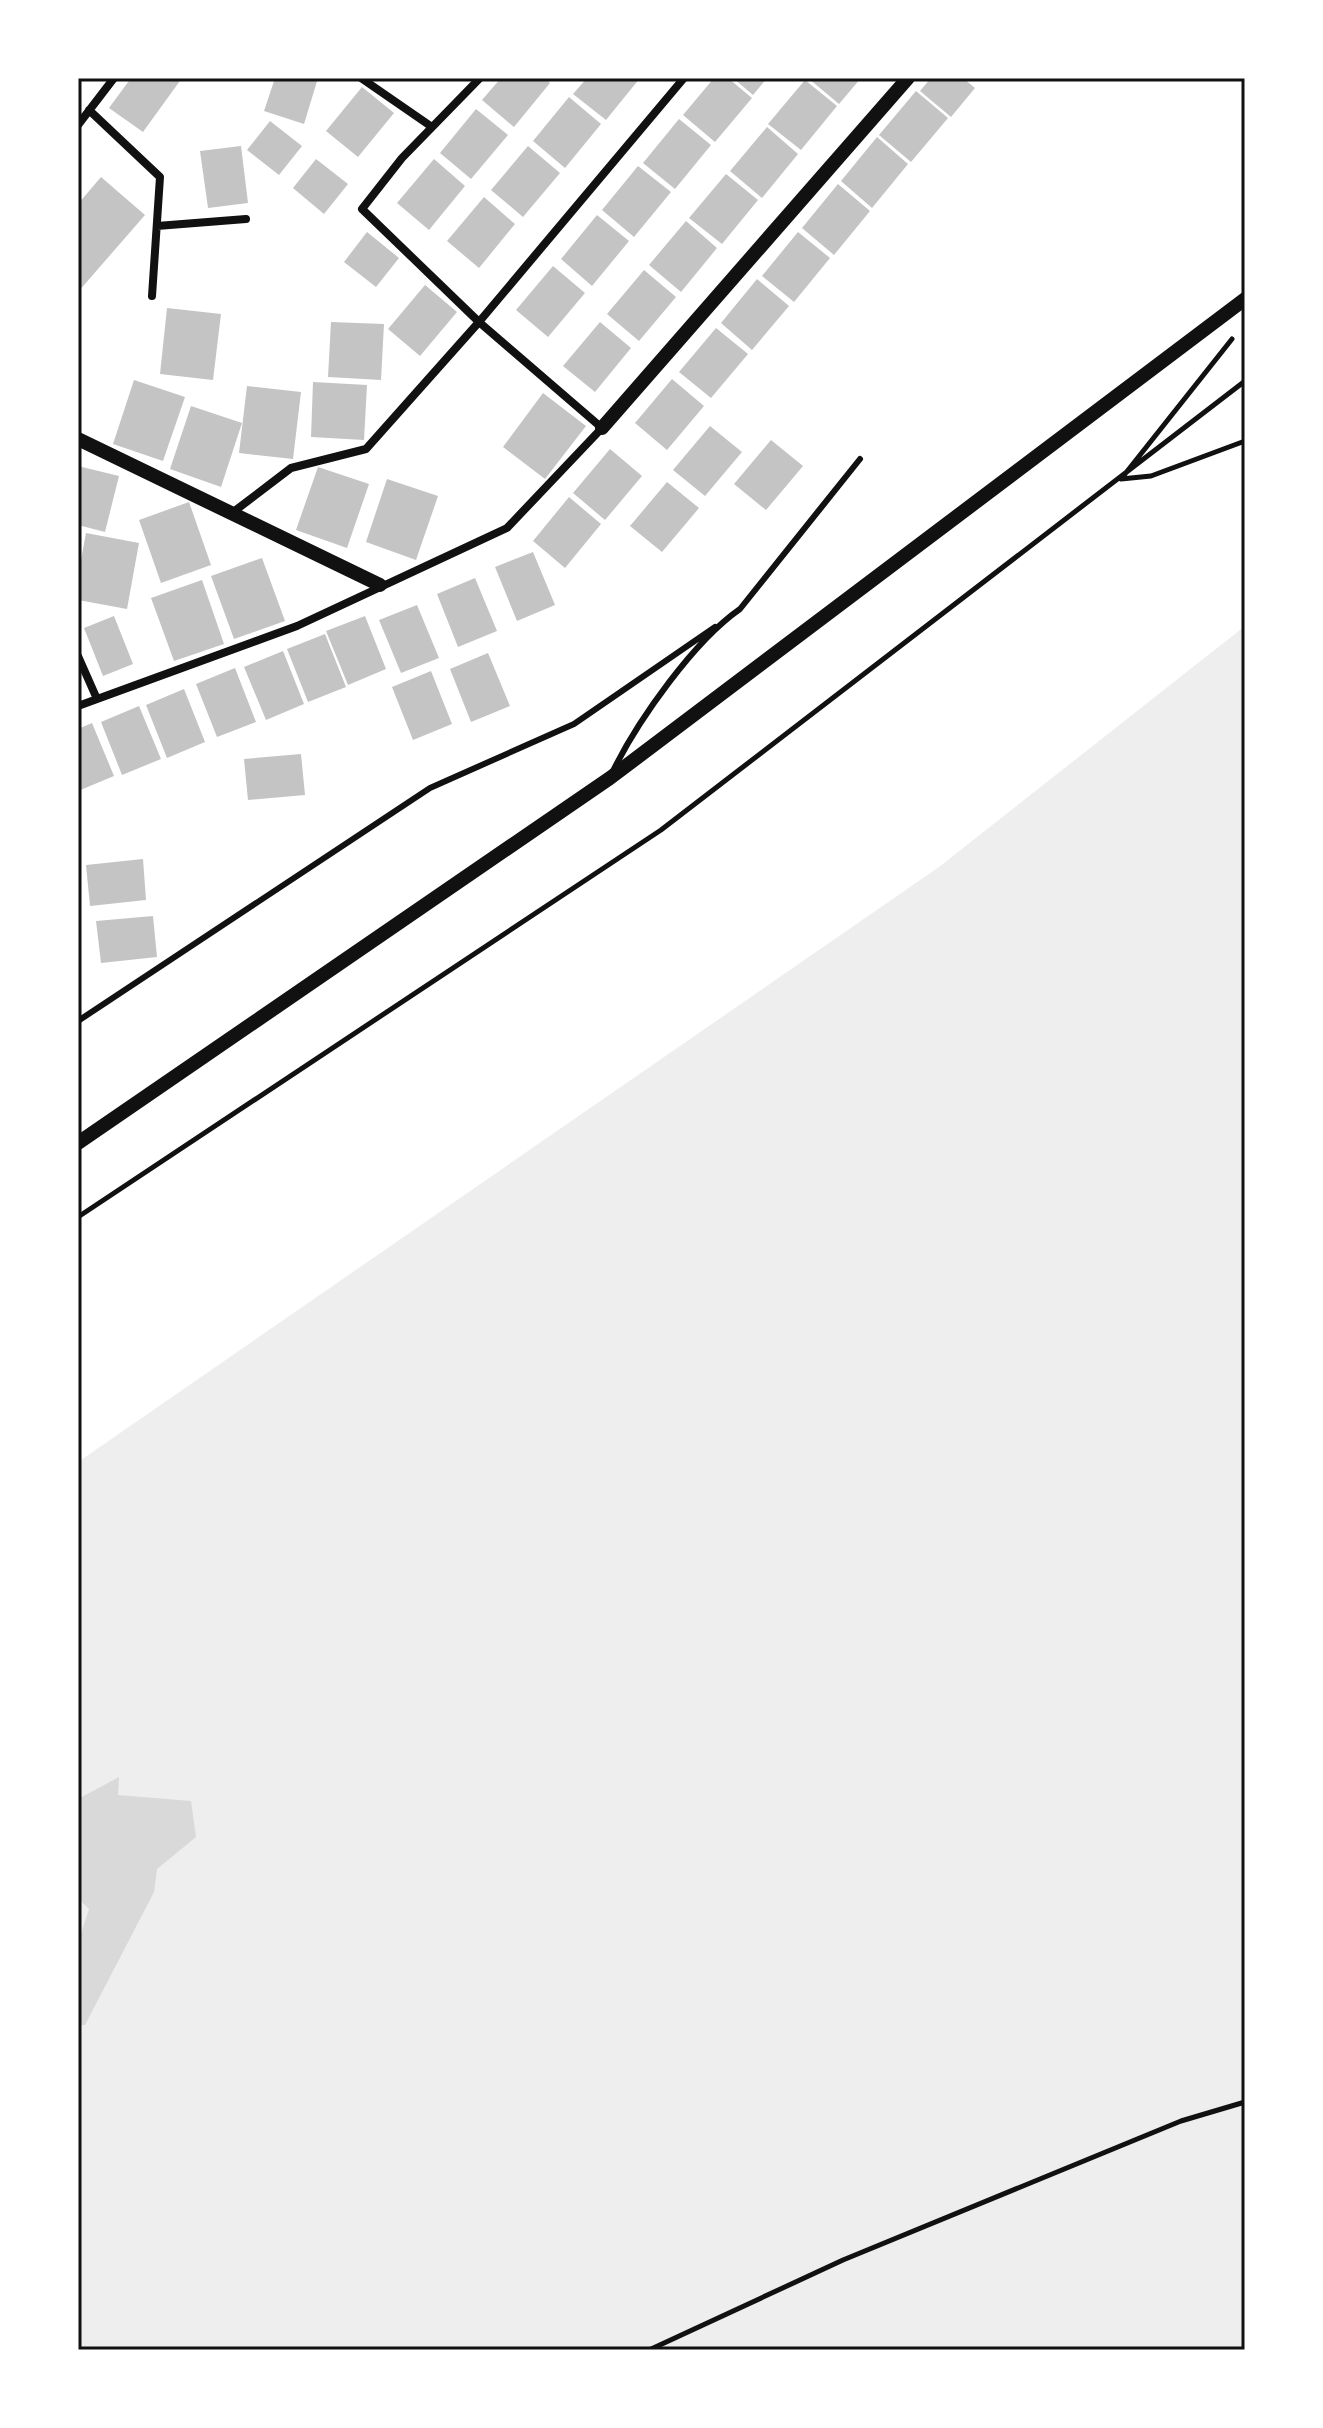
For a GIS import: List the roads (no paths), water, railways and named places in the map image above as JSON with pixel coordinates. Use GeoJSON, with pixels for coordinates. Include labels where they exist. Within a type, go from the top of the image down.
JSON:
{"type":"FeatureCollection","features":[{"type":"Feature","properties":{"kind":"street"},"geometry":{"type":"LineString","coordinates":[[78,125],[114,78]]}},
{"type":"Feature","properties":{"kind":"street"},"geometry":{"type":"LineString","coordinates":[[361,78],[432,127]]}},
{"type":"Feature","properties":{"kind":"street"},"geometry":{"type":"LineString","coordinates":[[480,78],[432,127],[362,209],[479,322],[602,428]]}},
{"type":"Feature","properties":{"kind":"street"},"geometry":{"type":"LineString","coordinates":[[232,513],[291,468],[366,449],[479,322],[684,78]]}},
{"type":"Feature","properties":{"kind":"street"},"geometry":{"type":"LineString","coordinates":[[78,706],[297,626],[380,585],[462,552],[507,528],[602,428],[908,78]]}},
{"type":"Feature","properties":{"kind":"street"},"geometry":{"type":"LineString","coordinates":[[89,110],[160,177],[152,296]]}},
{"type":"Feature","properties":{"kind":"street"},"geometry":{"type":"LineString","coordinates":[[157,226],[246,219]]}},
{"type":"Feature","properties":{"kind":"street"},"geometry":{"type":"LineString","coordinates":[[78,1143],[610,778],[1245,299]]}},
{"type":"Feature","properties":{"kind":"street"},"geometry":{"type":"LineString","coordinates":[[78,439],[380,585]]}},
{"type":"Feature","properties":{"kind":"street"},"geometry":{"type":"LineString","coordinates":[[78,656],[97,699]]}},
{"type":"Feature","properties":{"kind":"lane"},"geometry":{"type":"LineString","coordinates":[[78,1021],[430,788],[574,724],[715,627],[740,609],[860,459]]}},
{"type":"Feature","properties":{"kind":"lane"},"geometry":{"type":"LineString","coordinates":[[610,778],[628,741],[715,627]]}}]}
